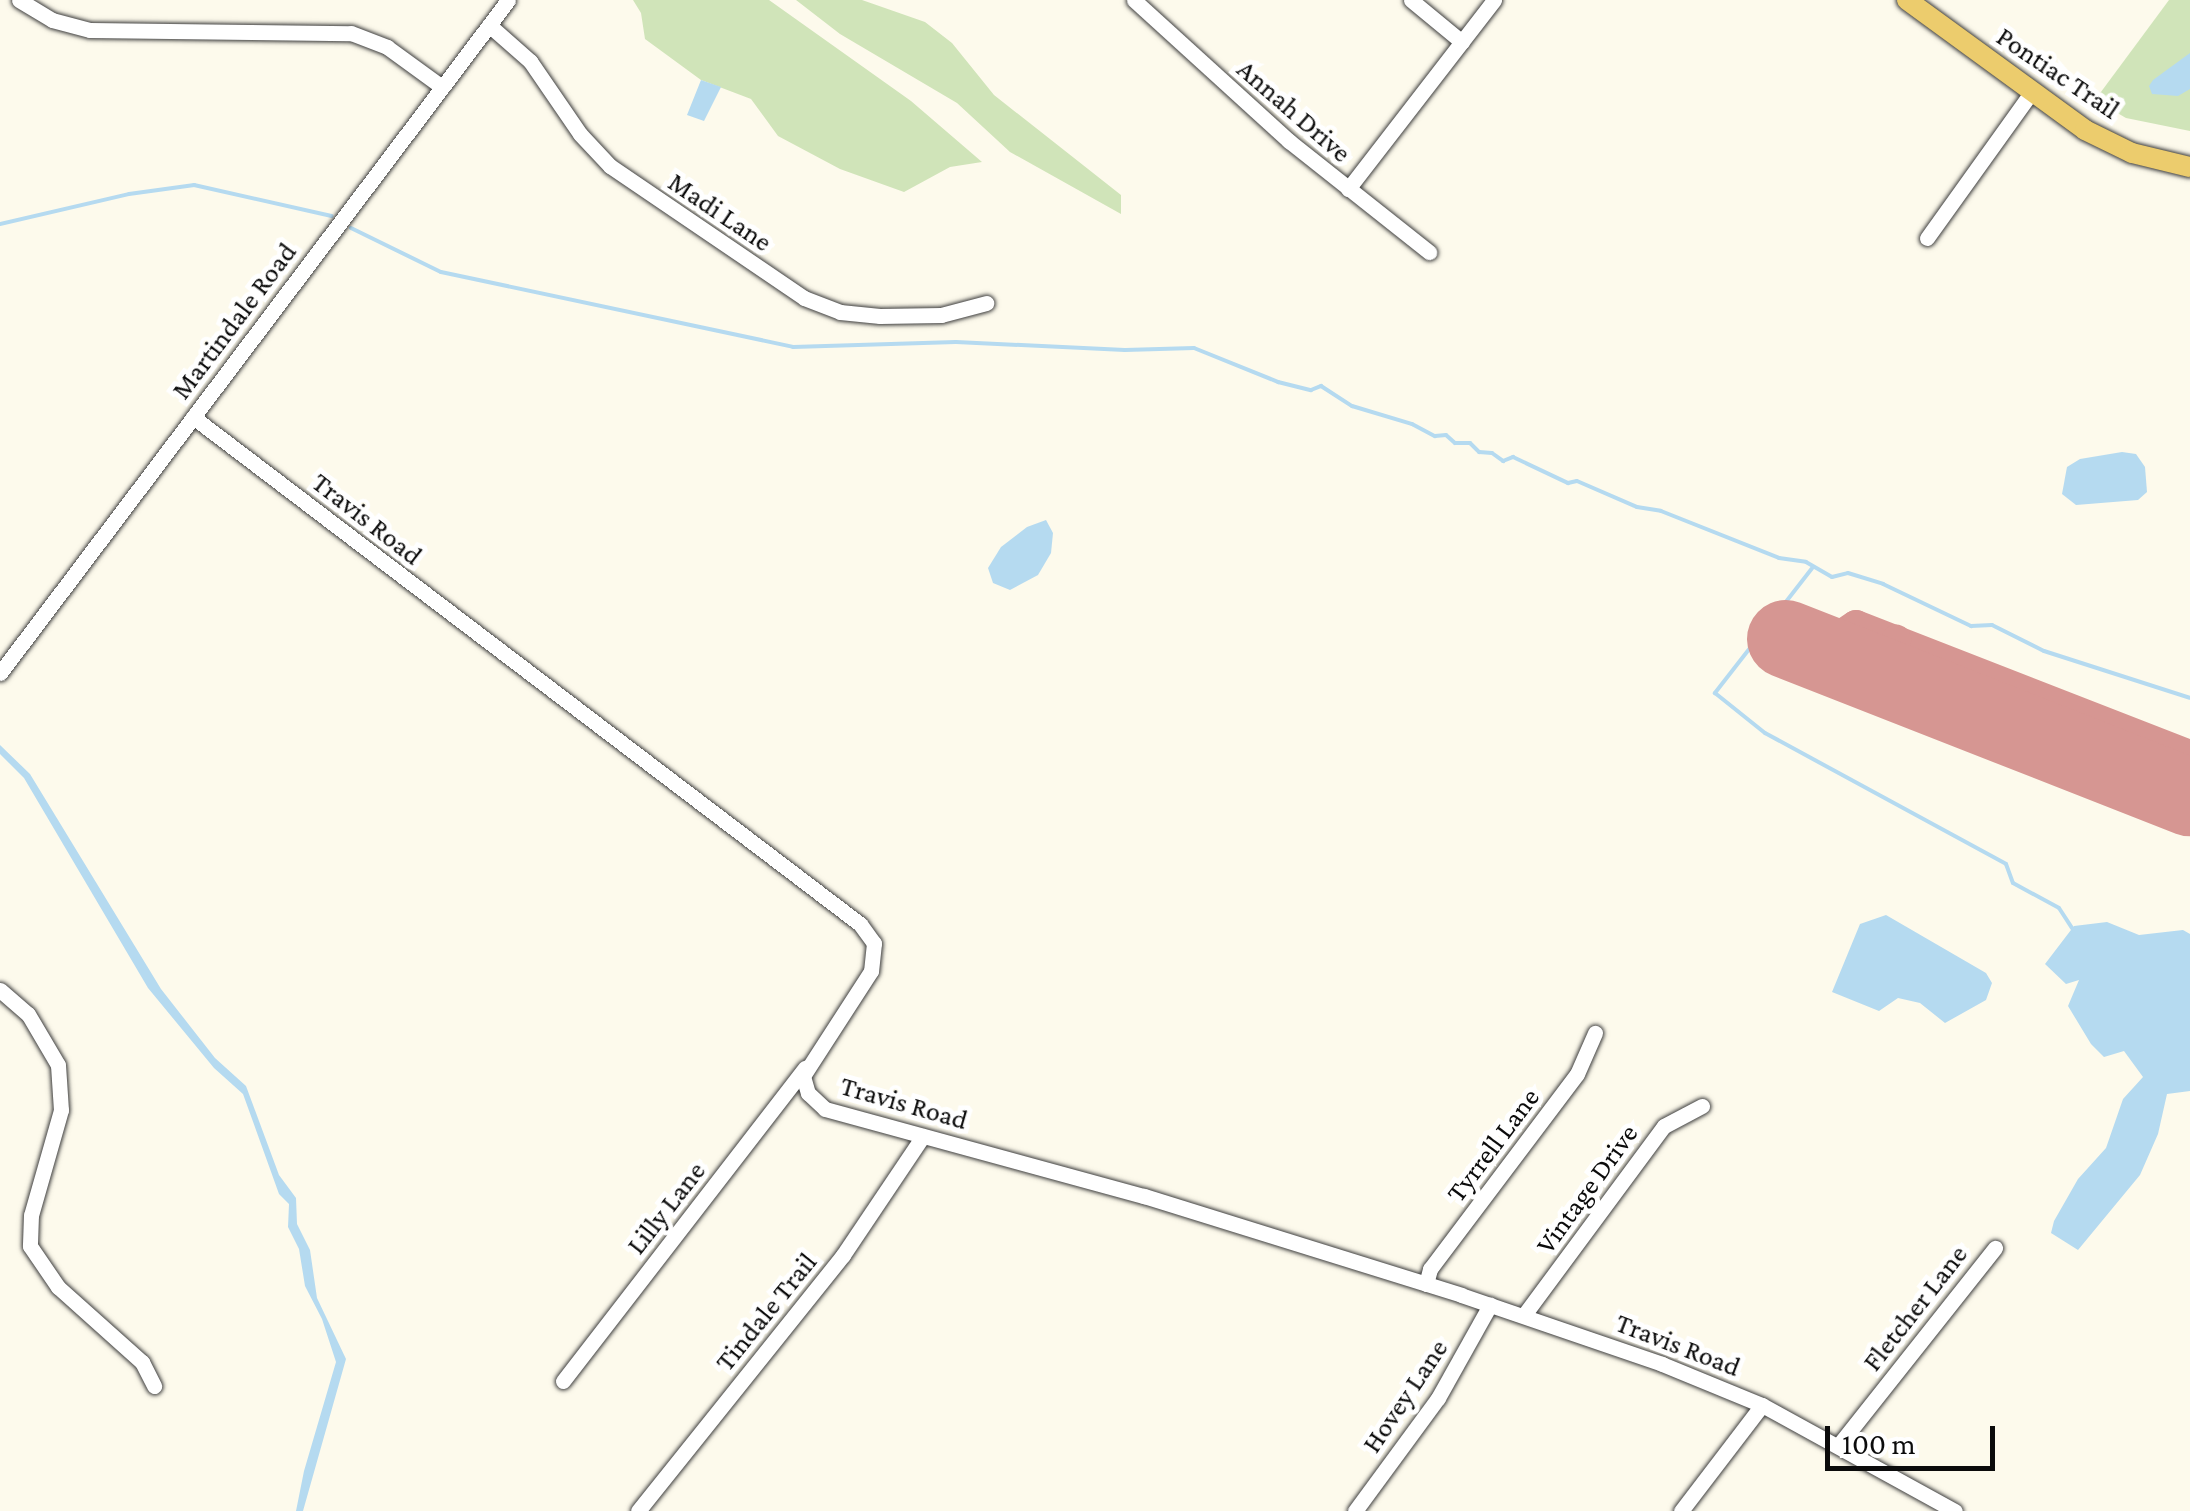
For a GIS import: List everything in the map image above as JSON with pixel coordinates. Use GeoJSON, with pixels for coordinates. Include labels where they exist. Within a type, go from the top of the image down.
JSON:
{"type":"FeatureCollection","features":[{"type":"Feature","properties":{"kind":"main road","name":"Pontiac Trail"},"geometry":{"type":"LineString","coordinates":[[1906,0],[2085,130],[2116,145],[2190,166]]}},
{"type":"Feature","properties":{"kind":"street"},"geometry":{"type":"LineString","coordinates":[[20,0],[52,20],[90,30],[352,33],[386,47],[442,87]]}},
{"type":"Feature","properties":{"kind":"street","name":"Martindale Road"},"geometry":{"type":"LineString","coordinates":[[0,674],[508,0]]}},
{"type":"Feature","properties":{"kind":"street","name":"Annah Drive"},"geometry":{"type":"LineString","coordinates":[[1134,0],[1254,111],[1429,252]]}},
{"type":"Feature","properties":{"kind":"street"},"geometry":{"type":"LineString","coordinates":[[1412,0],[1462,42]]}},
{"type":"Feature","properties":{"kind":"street"},"geometry":{"type":"LineString","coordinates":[[1348,189],[1494,0]]}},
{"type":"Feature","properties":{"kind":"street","name":"Madi Lane"},"geometry":{"type":"LineString","coordinates":[[488,26],[530,60],[580,134],[610,166],[804,298],[840,312],[880,316],[941,315],[986,303]]}},
{"type":"Feature","properties":{"kind":"street"},"geometry":{"type":"LineString","coordinates":[[1927,238],[2031,93]]}},
{"type":"Feature","properties":{"kind":"street","name":"Travis Road"},"geometry":{"type":"LineString","coordinates":[[193,417],[860,924],[874,944],[871,971],[808,1065],[804,1084],[825,1109],[1144,1196],[1524,1315],[1762,1405],[1955,1511]]}},
{"type":"Feature","properties":{"kind":"street"},"geometry":{"type":"LineString","coordinates":[[0,990],[28,1014],[58,1064],[61,1110],[31,1215],[30,1246],[58,1287],[142,1362],[154,1386]]}},
{"type":"Feature","properties":{"kind":"street","name":"Tyrrell Lane"},"geometry":{"type":"LineString","coordinates":[[1426,1284],[1430,1269],[1577,1074],[1595,1034]]}},
{"type":"Feature","properties":{"kind":"street","name":"Lilly Lane"},"geometry":{"type":"LineString","coordinates":[[564,1381],[808,1065]]}},
{"type":"Feature","properties":{"kind":"street","name":"Vintage Drive"},"geometry":{"type":"LineString","coordinates":[[1524,1315],[1664,1126],[1702,1106]]}},
{"type":"Feature","properties":{"kind":"street","name":"Tindale Trail"},"geometry":{"type":"LineString","coordinates":[[638,1511],[843,1255],[922,1136]]}},
{"type":"Feature","properties":{"kind":"street","name":"Fletcher Lane"},"geometry":{"type":"LineString","coordinates":[[1838,1446],[1995,1248]]}},
{"type":"Feature","properties":{"kind":"street","name":"Hovey Lane"},"geometry":{"type":"LineString","coordinates":[[1355,1511],[1438,1398],[1490,1305]]}},
{"type":"Feature","properties":{"kind":"street"},"geometry":{"type":"LineString","coordinates":[[1681,1511],[1762,1405]]}},
{"type":"Feature","properties":{"kind":"green space"},"geometry":{"type":"Polygon","coordinates":[[[633,0],[769,0],[911,101],[982,162],[950,167],[904,192],[840,169],[778,136],[751,99],[701,80],[645,39],[641,13],[633,0]]]}},
{"type":"Feature","properties":{"kind":"green space"},"geometry":{"type":"Polygon","coordinates":[[[796,0],[862,0],[925,22],[952,43],[994,95],[1121,195],[1121,214],[1010,152],[957,103],[840,34],[796,0]]]}},
{"type":"Feature","properties":{"kind":"green space"},"geometry":{"type":"Polygon","coordinates":[[[2169,0],[2190,0],[2190,131],[2126,118],[2095,100],[2169,0]]]}},
{"type":"Feature","properties":{"kind":"water"},"geometry":{"type":"Polygon","coordinates":[[[2190,53],[2190,89],[2178,96],[2152,94],[2149,86],[2153,80],[2190,53]]]}},
{"type":"Feature","properties":{"kind":"water"},"geometry":{"type":"Polygon","coordinates":[[[701,80],[721,87],[704,121],[687,115],[701,80]]]}},
{"type":"Feature","properties":{"kind":"water"},"geometry":{"type":"Polygon","coordinates":[[[2122,452],[2136,454],[2145,467],[2147,492],[2138,500],[2076,505],[2062,494],[2067,467],[2080,459],[2122,452]]]}},
{"type":"Feature","properties":{"kind":"water"},"geometry":{"type":"Polygon","coordinates":[[[1046,520],[1053,533],[1051,553],[1038,575],[1010,590],[993,583],[988,568],[1001,547],[1027,527],[1046,520]]]}},
{"type":"Feature","properties":{"kind":"water"},"geometry":{"type":"Polygon","coordinates":[[[0,745],[30,774],[161,989],[215,1058],[246,1086],[279,1175],[296,1198],[297,1224],[310,1250],[317,1298],[346,1359],[303,1511],[296,1511],[304,1471],[336,1362],[322,1319],[305,1286],[299,1249],[288,1227],[289,1204],[279,1194],[243,1094],[214,1068],[148,988],[24,778],[0,754],[0,745]]]}},
{"type":"Feature","properties":{"kind":"water"},"geometry":{"type":"Polygon","coordinates":[[[1886,915],[1986,973],[1992,983],[1986,1000],[1945,1023],[1920,1003],[1898,998],[1879,1011],[1832,992],[1860,924],[1886,915]]]}},
{"type":"Feature","properties":{"kind":"water"},"geometry":{"type":"Polygon","coordinates":[[[2107,922],[2139,935],[2183,930],[2190,934],[2190,1091],[2167,1094],[2158,1134],[2140,1175],[2078,1250],[2051,1233],[2054,1221],[2078,1179],[2106,1148],[2123,1099],[2143,1077],[2124,1051],[2104,1057],[2091,1044],[2068,1006],[2079,980],[2066,984],[2045,964],[2074,926],[2107,922]]]}},
{"type":"Feature","properties":{"kind":"waterway"},"geometry":{"type":"LineString","coordinates":[[0,224],[129,194],[194,185],[332,216]]}},
{"type":"Feature","properties":{"kind":"waterway"},"geometry":{"type":"LineString","coordinates":[[351,228],[441,272],[793,347],[956,342],[1125,350],[1194,348],[1278,382],[1311,390],[1321,386],[1352,406],[1412,424],[1435,436],[1446,435],[1455,443],[1470,443],[1479,452],[1492,453],[1503,461],[1513,457],[1568,483],[1577,481],[1779,558],[1806,562],[1832,577],[1848,573],[1883,584],[1971,626],[1992,625],[2044,651],[2190,698]]}},
{"type":"Feature","properties":{"kind":"waterway"},"geometry":{"type":"LineString","coordinates":[[1813,567],[1715,693],[1765,733],[2006,864],[2013,883],[2059,908],[2072,928]]}},
{"type":"Feature","properties":{"kind":"taxiway"},"geometry":{"type":"LineString","coordinates":[[1830,657],[1841,635],[1856,625],[2190,755]]}},
{"type":"Feature","properties":{"kind":"taxiway"},"geometry":{"type":"LineString","coordinates":[[1882,677],[1896,640]]}},
{"type":"Feature","properties":{"kind":"runway"},"geometry":{"type":"LineString","coordinates":[[1786,639],[2190,797]]}}]}
